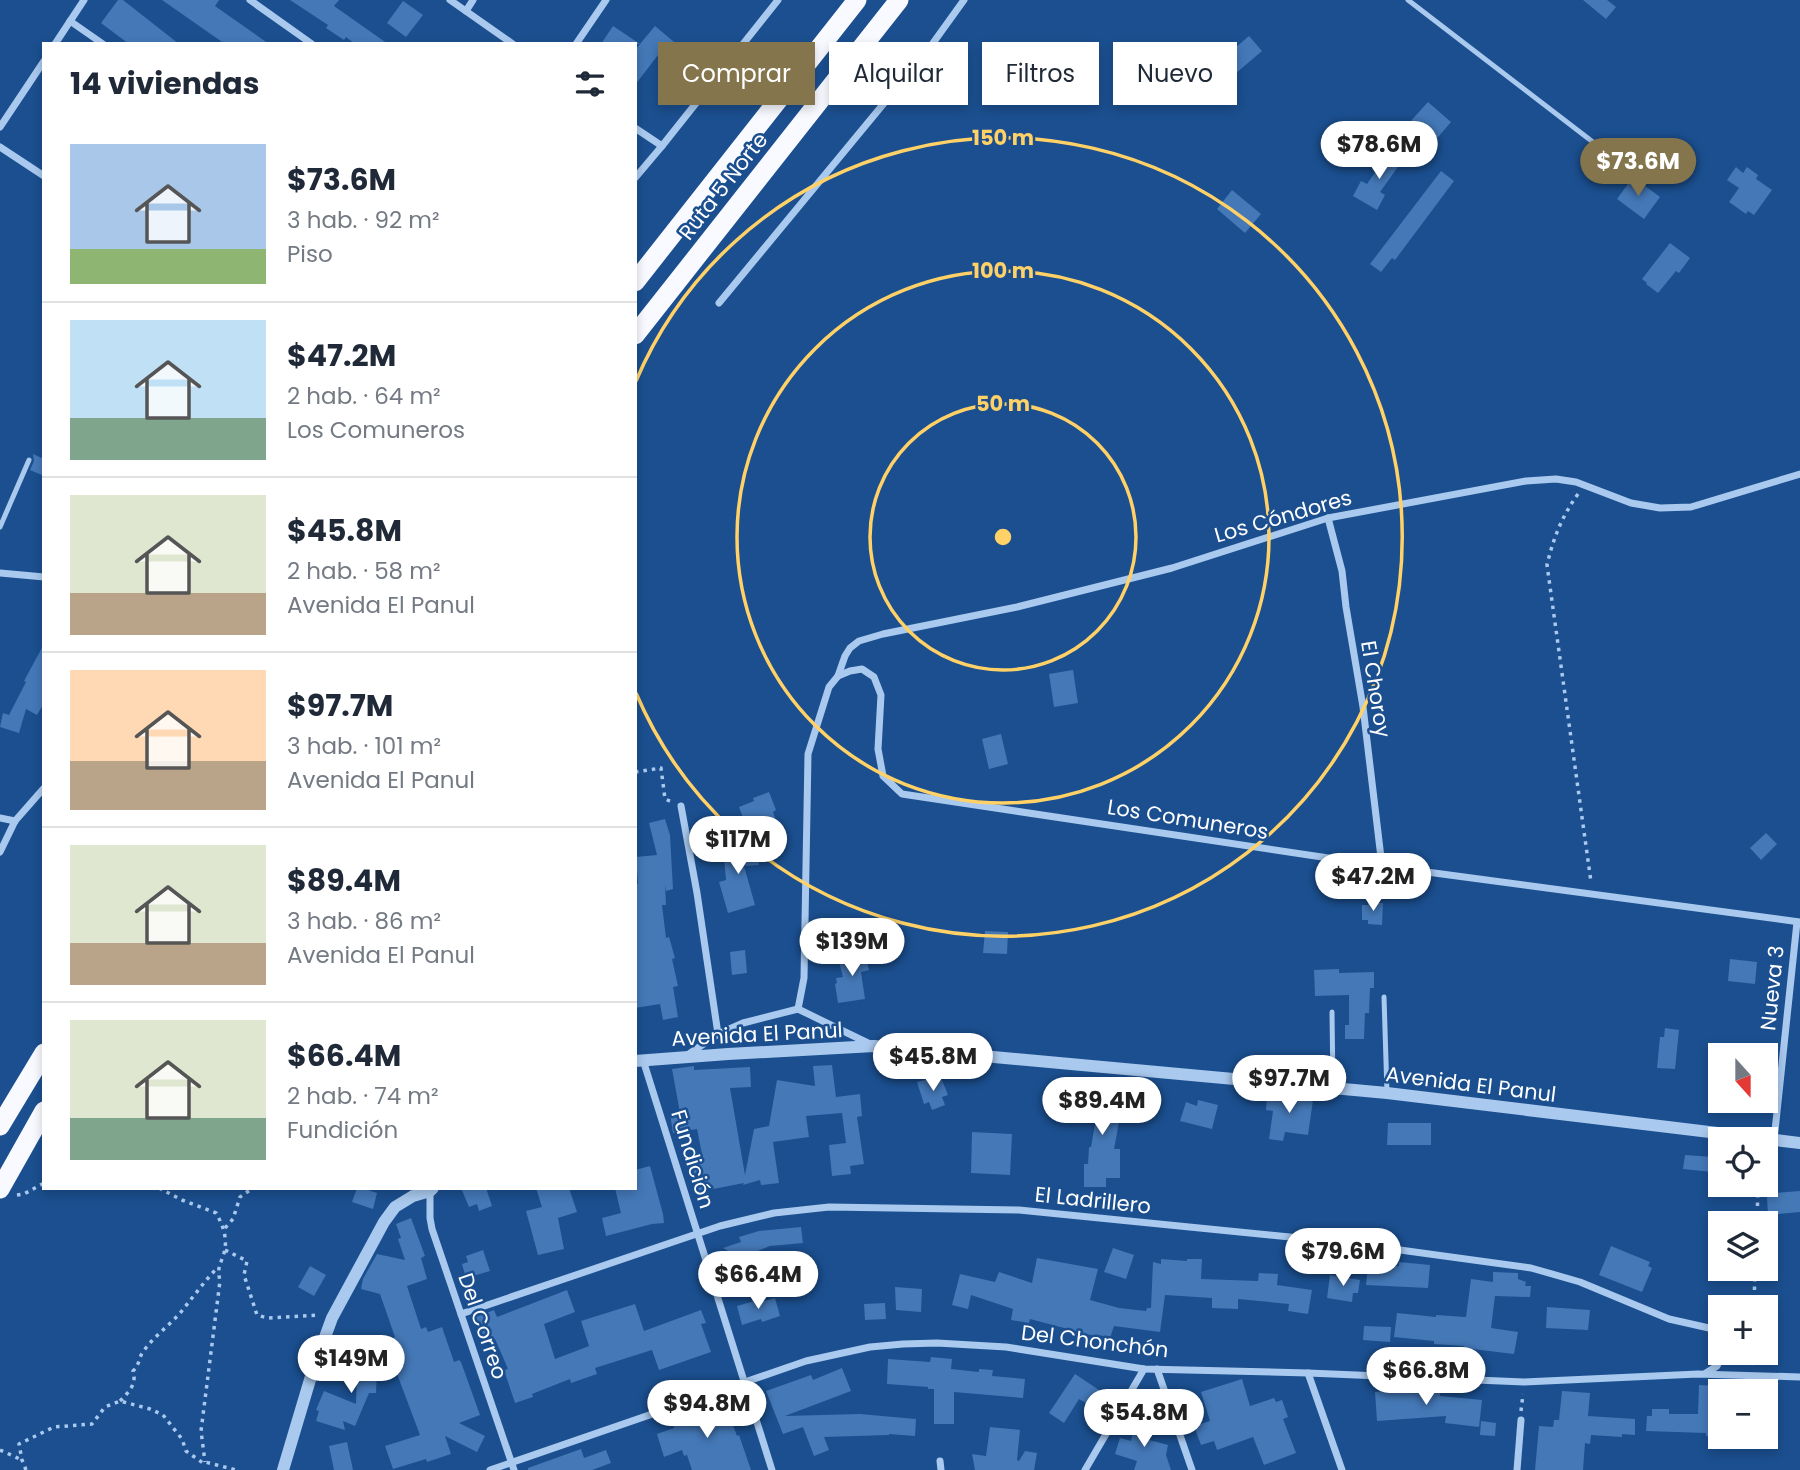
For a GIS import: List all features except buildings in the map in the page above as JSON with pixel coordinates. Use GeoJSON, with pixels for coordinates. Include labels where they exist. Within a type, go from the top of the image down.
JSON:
{"type":"FeatureCollection","features":[{"type":"Feature","properties":{"kind":"highway","name":"Ruta 5 Norte"},"geometry":{"type":"LineString","coordinates":[[637,279],[857,0]]}},
{"type":"Feature","properties":{"kind":"highway","name":"Ruta 5 Norte"},"geometry":{"type":"LineString","coordinates":[[637,332],[900,0]]}},
{"type":"Feature","properties":{"kind":"highway"},"geometry":{"type":"LineString","coordinates":[[0,1126],[42,1056]]}},
{"type":"Feature","properties":{"kind":"highway"},"geometry":{"type":"LineString","coordinates":[[6,1193],[42,1115]]}},
{"type":"Feature","properties":{"kind":"street"},"geometry":{"type":"LineString","coordinates":[[56,42],[85,0]]}},
{"type":"Feature","properties":{"kind":"street"},"geometry":{"type":"LineString","coordinates":[[250,0],[309,42]]}},
{"type":"Feature","properties":{"kind":"street"},"geometry":{"type":"LineString","coordinates":[[450,0],[510,42]]}},
{"type":"Feature","properties":{"kind":"street"},"geometry":{"type":"LineString","coordinates":[[466,11],[473,0]]}},
{"type":"Feature","properties":{"kind":"street"},"geometry":{"type":"LineString","coordinates":[[577,42],[606,0]]}},
{"type":"Feature","properties":{"kind":"street"},"geometry":{"type":"LineString","coordinates":[[637,176],[778,0]]}},
{"type":"Feature","properties":{"kind":"street"},"geometry":{"type":"LineString","coordinates":[[719,303],[928,50],[964,0]]}},
{"type":"Feature","properties":{"kind":"street"},"geometry":{"type":"LineString","coordinates":[[71,21],[100,42]]}},
{"type":"Feature","properties":{"kind":"street"},"geometry":{"type":"LineString","coordinates":[[0,127],[42,64]]}},
{"type":"Feature","properties":{"kind":"street"},"geometry":{"type":"LineString","coordinates":[[637,129],[663,146]]}},
{"type":"Feature","properties":{"kind":"street"},"geometry":{"type":"LineString","coordinates":[[0,147],[42,175]]}},
{"type":"Feature","properties":{"kind":"street","name":"Los Cóndores"},"geometry":{"type":"LineString","coordinates":[[838,676],[850,648],[871,637],[1017,607],[1172,568],[1328,518],[1526,481],[1556,479],[1576,482],[1631,503],[1660,508],[1691,506],[1800,474]]}},
{"type":"Feature","properties":{"kind":"street","name":"El Choroy"},"geometry":{"type":"LineString","coordinates":[[1328,518],[1342,571],[1363,707],[1382,866]]}},
{"type":"Feature","properties":{"kind":"street"},"geometry":{"type":"LineString","coordinates":[[0,573],[42,577]]}},
{"type":"Feature","properties":{"kind":"street","name":"Los Comuneros"},"geometry":{"type":"LineString","coordinates":[[838,676],[862,669],[874,677],[881,695],[878,749],[883,776],[902,794],[1382,866],[1798,922]]}},
{"type":"Feature","properties":{"kind":"street"},"geometry":{"type":"LineString","coordinates":[[798,1009],[804,978],[808,754],[829,687],[838,676]]}},
{"type":"Feature","properties":{"kind":"street"},"geometry":{"type":"LineString","coordinates":[[0,852],[15,821],[42,790]]}},
{"type":"Feature","properties":{"kind":"street"},"geometry":{"type":"LineString","coordinates":[[681,806],[718,1034]]}},
{"type":"Feature","properties":{"kind":"street"},"geometry":{"type":"LineString","coordinates":[[0,818],[15,821]]}},
{"type":"Feature","properties":{"kind":"street","name":"Nueva 3"},"geometry":{"type":"LineString","coordinates":[[1775,1127],[1798,922]]}},
{"type":"Feature","properties":{"kind":"street"},"geometry":{"type":"LineString","coordinates":[[685,1057],[718,1034],[743,1023],[798,1009],[874,1046]]}},
{"type":"Feature","properties":{"kind":"street","name":"Avenida El Panul"},"geometry":{"type":"LineString","coordinates":[[639,1061],[874,1046],[1387,1093],[1708,1132]]}},
{"type":"Feature","properties":{"kind":"street","name":"Fundición"},"geometry":{"type":"LineString","coordinates":[[639,1061],[698,1234],[772,1470]]}},
{"type":"Feature","properties":{"kind":"street","name":"Avenida El Panul"},"geometry":{"type":"LineString","coordinates":[[1778,1140],[1800,1143]]}},
{"type":"Feature","properties":{"kind":"street"},"geometry":{"type":"LineString","coordinates":[[283,1470],[312,1373],[332,1318],[383,1222],[395,1207],[413,1196],[431,1190]]}},
{"type":"Feature","properties":{"kind":"street","name":"Del Correo"},"geometry":{"type":"LineString","coordinates":[[431,1190],[429,1218],[432,1229],[513,1467]]}},
{"type":"Feature","properties":{"kind":"street","name":"El Ladrillero"},"geometry":{"type":"LineString","coordinates":[[461,1314],[733,1223],[802,1209],[855,1207],[1019,1210],[1349,1243],[1531,1268],[1580,1282],[1669,1319],[1708,1328]]}},
{"type":"Feature","properties":{"kind":"street","name":"Del Chonchón"},"geometry":{"type":"LineString","coordinates":[[490,1470],[513,1467],[806,1361],[870,1347],[926,1343],[1006,1348],[1144,1369],[1524,1382],[1698,1374],[1800,1377]]}},
{"type":"Feature","properties":{"kind":"street"},"geometry":{"type":"LineString","coordinates":[[1698,1374],[1712,1370],[1716,1365]]}},
{"type":"Feature","properties":{"kind":"street"},"geometry":{"type":"LineString","coordinates":[[1157,1368],[1192,1470]]}},
{"type":"Feature","properties":{"kind":"street"},"geometry":{"type":"LineString","coordinates":[[1084,1470],[1144,1369]]}},
{"type":"Feature","properties":{"kind":"street"},"geometry":{"type":"LineString","coordinates":[[1308,1373],[1342,1470]]}},
{"type":"Feature","properties":{"kind":"street"},"geometry":{"type":"LineString","coordinates":[[1517,1470],[1521,1420]]}},
{"type":"Feature","properties":{"kind":"lane"},"geometry":{"type":"LineString","coordinates":[[1408,0],[1602,149]]}},
{"type":"Feature","properties":{"kind":"lane"},"geometry":{"type":"LineString","coordinates":[[0,527],[29,460]]}},
{"type":"Feature","properties":{"kind":"lane"},"geometry":{"type":"LineString","coordinates":[[1384,997],[1387,1093]]}},
{"type":"Feature","properties":{"kind":"lane"},"geometry":{"type":"LineString","coordinates":[[1332,1012],[1333,1088]]}},
{"type":"Feature","properties":{"kind":"path"},"geometry":{"type":"LineString","coordinates":[[1585,485],[1561,522],[1547,565],[1593,895]]}},
{"type":"Feature","properties":{"kind":"path"},"geometry":{"type":"LineString","coordinates":[[637,772],[661,768],[665,799],[681,806]]}},
{"type":"Feature","properties":{"kind":"path"},"geometry":{"type":"LineString","coordinates":[[6,1193],[24,1194],[42,1185]]}},
{"type":"Feature","properties":{"kind":"path"},"geometry":{"type":"LineString","coordinates":[[26,1470],[19,1444],[54,1427],[92,1424],[105,1407],[120,1401],[131,1390],[135,1378],[133,1371],[139,1364],[142,1353],[217,1268],[225,1250],[224,1228],[216,1213],[163,1190]]}},
{"type":"Feature","properties":{"kind":"path"},"geometry":{"type":"LineString","coordinates":[[224,1228],[233,1219],[240,1197],[250,1190]]}},
{"type":"Feature","properties":{"kind":"path"},"geometry":{"type":"LineString","coordinates":[[225,1250],[247,1261],[244,1275],[257,1315],[267,1318],[315,1315],[332,1318]]}},
{"type":"Feature","properties":{"kind":"path"},"geometry":{"type":"LineString","coordinates":[[205,1462],[201,1431],[220,1281],[217,1268]]}},
{"type":"Feature","properties":{"kind":"path"},"geometry":{"type":"LineString","coordinates":[[1521,1420],[1524,1382]]}},
{"type":"Feature","properties":{"kind":"path"},"geometry":{"type":"LineString","coordinates":[[120,1401],[163,1415],[182,1439],[187,1451],[203,1464],[205,1462],[236,1470]]}},
{"type":"Feature","properties":{"kind":"path"},"geometry":{"type":"LineString","coordinates":[[0,1450],[22,1460]]}}]}
